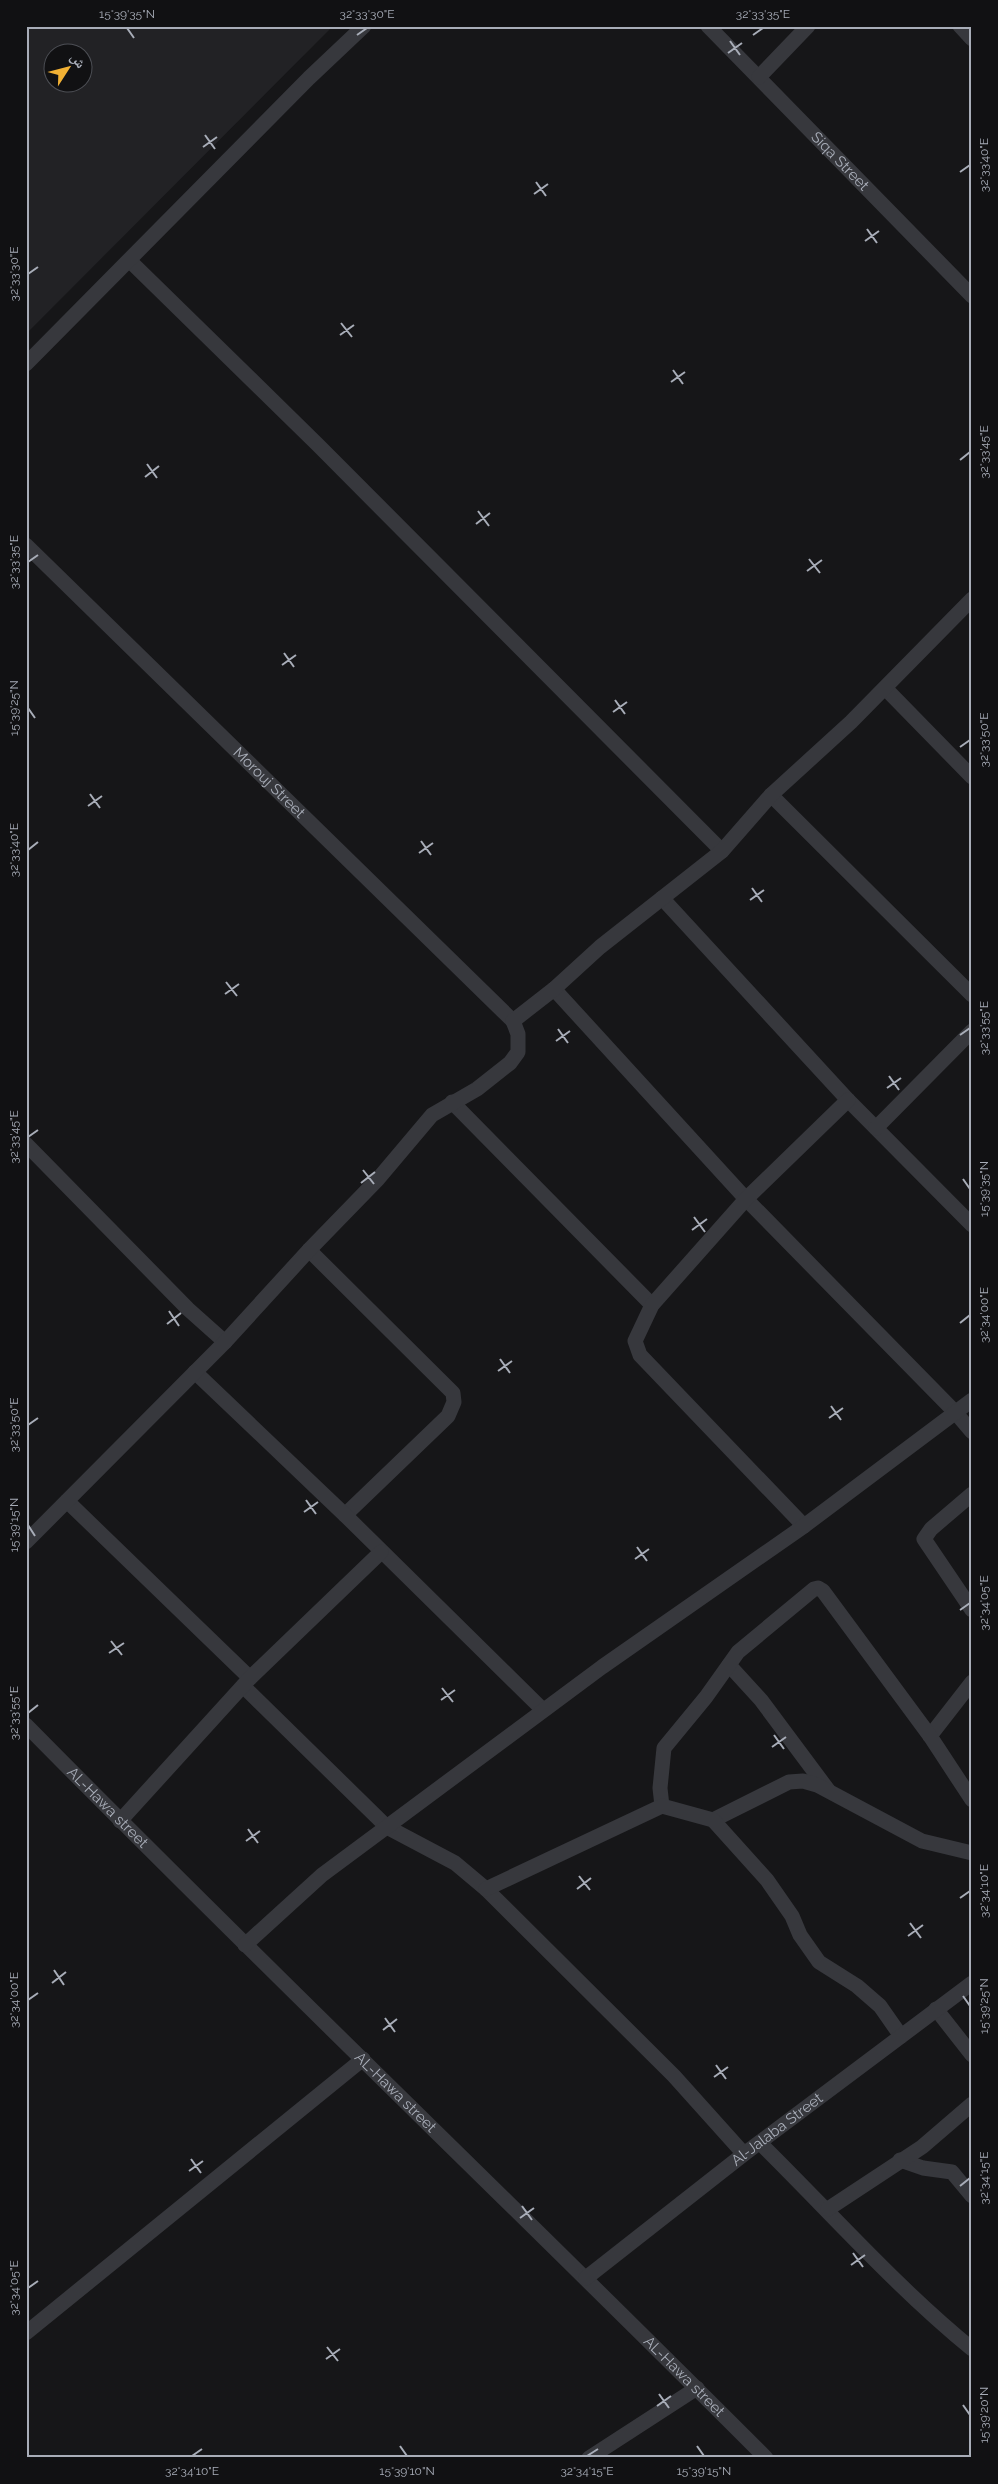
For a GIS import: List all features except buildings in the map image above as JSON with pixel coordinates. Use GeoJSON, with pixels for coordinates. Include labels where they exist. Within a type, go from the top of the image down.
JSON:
{"type":"FeatureCollection","features":[{"type":"Feature","properties":{"kind":"street"},"geometry":{"type":"LineString","coordinates":[[26,364],[309,78],[364,26]]}},
{"type":"Feature","properties":{"kind":"street","name":"Siqa Street"},"geometry":{"type":"LineString","coordinates":[[708,26],[972,296]]}},
{"type":"Feature","properties":{"kind":"street"},"geometry":{"type":"LineString","coordinates":[[759,77],[808,26]]}},
{"type":"Feature","properties":{"kind":"street"},"geometry":{"type":"LineString","coordinates":[[960,26],[972,39]]}},
{"type":"Feature","properties":{"kind":"street"},"geometry":{"type":"LineString","coordinates":[[130,261],[318,445],[722,851]]}},
{"type":"Feature","properties":{"kind":"street","name":"Morouj Street"},"geometry":{"type":"LineString","coordinates":[[26,544],[205,722],[513,1021]]}},
{"type":"Feature","properties":{"kind":"street"},"geometry":{"type":"LineString","coordinates":[[26,1542],[225,1342],[309,1250],[378,1179],[432,1115],[477,1089],[510,1063],[518,1052],[518,1034],[513,1021],[554,989],[600,947],[722,851],[771,795],[852,722],[972,599]]}},
{"type":"Feature","properties":{"kind":"street"},"geometry":{"type":"LineString","coordinates":[[885,688],[972,777]]}},
{"type":"Feature","properties":{"kind":"street"},"geometry":{"type":"LineString","coordinates":[[771,795],[972,995]]}},
{"type":"Feature","properties":{"kind":"street"},"geometry":{"type":"LineString","coordinates":[[662,898],[848,1100],[972,1225]]}},
{"type":"Feature","properties":{"kind":"street"},"geometry":{"type":"LineString","coordinates":[[554,989],[746,1199],[955,1412],[972,1432]]}},
{"type":"Feature","properties":{"kind":"street"},"geometry":{"type":"LineString","coordinates":[[876,1128],[972,1031]]}},
{"type":"Feature","properties":{"kind":"street"},"geometry":{"type":"LineString","coordinates":[[804,1526],[640,1355],[635,1341],[652,1305],[746,1199],[848,1100]]}},
{"type":"Feature","properties":{"kind":"street"},"geometry":{"type":"LineString","coordinates":[[452,1102],[652,1305]]}},
{"type":"Feature","properties":{"kind":"street"},"geometry":{"type":"LineString","coordinates":[[26,1144],[174,1295],[225,1342]]}},
{"type":"Feature","properties":{"kind":"street"},"geometry":{"type":"LineString","coordinates":[[309,1250],[453,1393],[454,1402],[448,1416],[345,1515]]}},
{"type":"Feature","properties":{"kind":"street"},"geometry":{"type":"LineString","coordinates":[[194,1372],[345,1515],[543,1710]]}},
{"type":"Feature","properties":{"kind":"street"},"geometry":{"type":"LineString","coordinates":[[245,1945],[322,1875],[543,1710],[804,1526],[972,1400]]}},
{"type":"Feature","properties":{"kind":"street"},"geometry":{"type":"LineString","coordinates":[[972,1494],[931,1529],[924,1539],[972,1610]]}},
{"type":"Feature","properties":{"kind":"street"},"geometry":{"type":"LineString","coordinates":[[67,1502],[247,1682],[387,1827],[455,1863],[486,1889],[674,2076],[744,2154]]}},
{"type":"Feature","properties":{"kind":"street"},"geometry":{"type":"LineString","coordinates":[[120,1820],[247,1682],[382,1552]]}},
{"type":"Feature","properties":{"kind":"street"},"geometry":{"type":"LineString","coordinates":[[662,1806],[660,1788],[664,1748],[738,1652],[755,1636],[814,1589],[818,1588],[823,1591],[930,1736],[972,1800]]}},
{"type":"Feature","properties":{"kind":"street"},"geometry":{"type":"LineString","coordinates":[[729,1665],[761,1700],[830,1793]]}},
{"type":"Feature","properties":{"kind":"street"},"geometry":{"type":"LineString","coordinates":[[930,1736],[972,1682]]}},
{"type":"Feature","properties":{"kind":"street","name":"AL-Hawa street"},"geometry":{"type":"LineString","coordinates":[[26,1725],[245,1945],[586,2278],[766,2458]]}},
{"type":"Feature","properties":{"kind":"street"},"geometry":{"type":"LineString","coordinates":[[713,1820],[789,1782],[803,1781],[817,1785],[922,1841],[972,1853]]}},
{"type":"Feature","properties":{"kind":"street"},"geometry":{"type":"LineString","coordinates":[[486,1889],[662,1806],[713,1820],[767,1880],[792,1916],[807,1947],[819,1962],[857,1986],[880,2006],[901,2036]]}},
{"type":"Feature","properties":{"kind":"street","name":"Al-Jalaba Street"},"geometry":{"type":"LineString","coordinates":[[586,2278],[744,2154],[972,1983]]}},
{"type":"Feature","properties":{"kind":"street"},"geometry":{"type":"LineString","coordinates":[[936,2009],[972,2055]]}},
{"type":"Feature","properties":{"kind":"street"},"geometry":{"type":"LineString","coordinates":[[26,2333],[363,2059]]}},
{"type":"Feature","properties":{"kind":"street"},"geometry":{"type":"LineString","coordinates":[[828,2209],[922,2147],[972,2104]]}},
{"type":"Feature","properties":{"kind":"street"},"geometry":{"type":"LineString","coordinates":[[760,2143],[828,2209],[928,2313],[972,2349]]}},
{"type":"Feature","properties":{"kind":"street"},"geometry":{"type":"LineString","coordinates":[[900,2160],[923,2168],[952,2172],[965,2179],[972,2196]]}},
{"type":"Feature","properties":{"kind":"street"},"geometry":{"type":"LineString","coordinates":[[589,2458],[696,2388]]}},
{"type":"Feature","properties":{"kind":"shaded area"},"geometry":{"type":"Polygon","coordinates":[[[26,26],[333,26],[26,334],[26,26]]]}}]}
